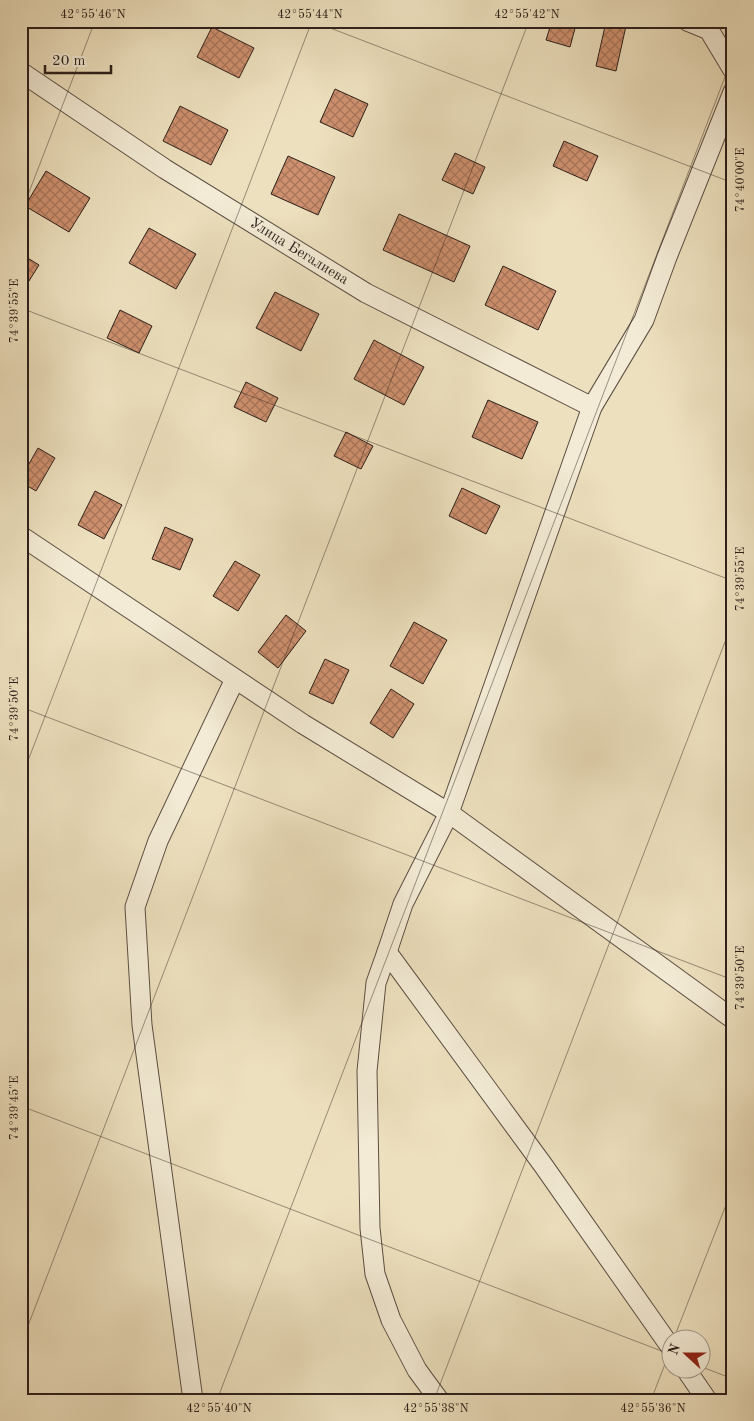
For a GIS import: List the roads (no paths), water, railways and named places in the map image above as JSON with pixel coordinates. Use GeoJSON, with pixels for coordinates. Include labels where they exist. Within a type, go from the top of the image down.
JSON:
{"type":"FeatureCollection","features":[{"type":"Feature","properties":{"kind":"street"},"geometry":{"type":"LineString","coordinates":[[687,21],[709,30],[731,63]]}},
{"type":"Feature","properties":{"kind":"street","name":"Улица Бегалиева"},"geometry":{"type":"LineString","coordinates":[[21,72],[165,169],[366,293],[592,407]]}},
{"type":"Feature","properties":{"kind":"street"},"geometry":{"type":"LineString","coordinates":[[439,1400],[417,1370],[391,1320],[375,1274],[370,1228],[366,1071],[376,983],[402,904],[449,813],[592,407],[644,320],[733,92]]}},
{"type":"Feature","properties":{"kind":"street"},"geometry":{"type":"LineString","coordinates":[[21,536],[303,724],[449,813],[733,1020]]}},
{"type":"Feature","properties":{"kind":"street"},"geometry":{"type":"LineString","coordinates":[[193,1400],[142,1025],[135,907],[158,841],[235,679]]}},
{"type":"Feature","properties":{"kind":"street"},"geometry":{"type":"LineString","coordinates":[[387,952],[543,1164],[662,1335]]}},
{"type":"Feature","properties":{"kind":"street"},"geometry":{"type":"LineString","coordinates":[[692,1378],[707,1400]]}}]}
